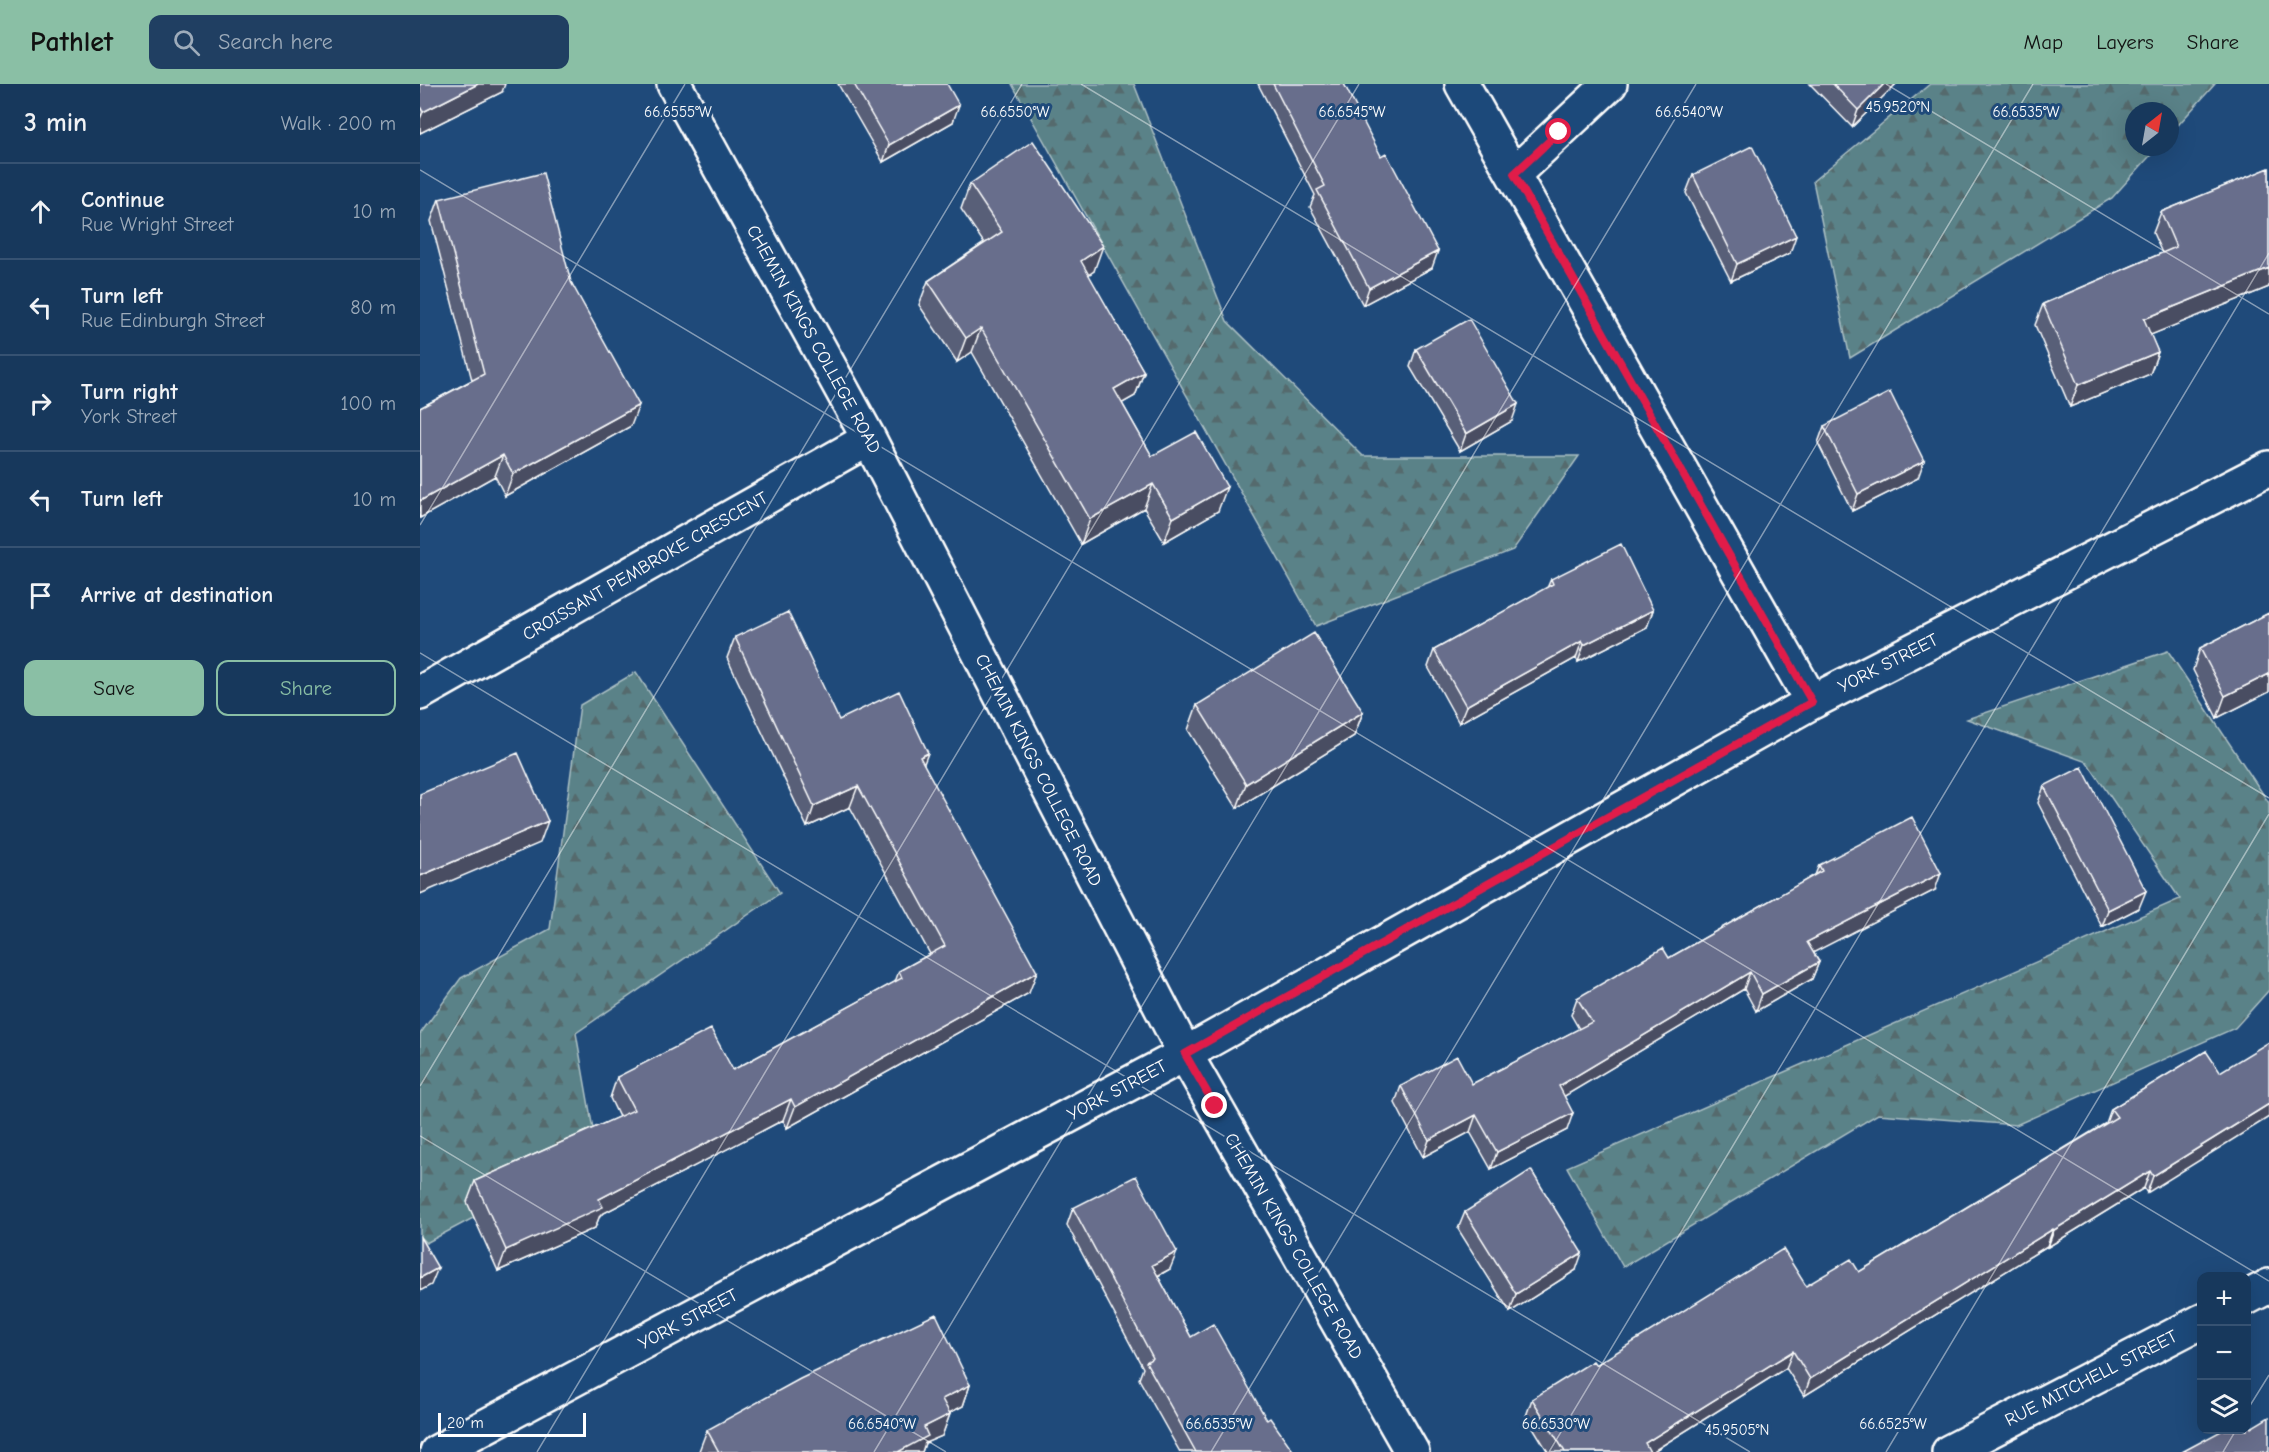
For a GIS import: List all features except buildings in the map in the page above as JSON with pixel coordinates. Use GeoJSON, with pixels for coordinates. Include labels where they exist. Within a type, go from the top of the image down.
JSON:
{"type":"FeatureCollection","features":[{"type":"Feature","properties":{"kind":"street","name":"CHEMIN KINGS COLLEGE ROAD"},"geometry":{"type":"LineString","coordinates":[[674,84],[869,439],[1185,1054],[1412,1452]]}},
{"type":"Feature","properties":{"kind":"street"},"geometry":{"type":"LineString","coordinates":[[1462,84],[1812,702]]}},
{"type":"Feature","properties":{"kind":"street"},"geometry":{"type":"LineString","coordinates":[[1514,174],[1610,84]]}},
{"type":"Feature","properties":{"kind":"street","name":"CROISSANT PEMBROKE CRESCENT"},"geometry":{"type":"LineString","coordinates":[[420,693],[869,439]]}},
{"type":"Feature","properties":{"kind":"street","name":"YORK STREET"},"geometry":{"type":"LineString","coordinates":[[437,1452],[1185,1054],[1812,702],[2269,468]]}},
{"type":"Feature","properties":{"kind":"street"},"geometry":{"type":"LineString","coordinates":[[2251,1296],[2269,1286]]}},
{"type":"Feature","properties":{"kind":"street","name":"RUE MITCHELL STREET"},"geometry":{"type":"LineString","coordinates":[[1949,1452],[2197,1324]]}},
{"type":"Feature","properties":{"kind":"green space"},"geometry":{"type":"Polygon","coordinates":[[[1012,84],[1134,84],[1227,321],[1363,456],[1579,456],[1513,550],[1316,626],[1012,84]]]}},
{"type":"Feature","properties":{"kind":"green space"},"geometry":{"type":"Polygon","coordinates":[[[1930,84],[2215,84],[2179,124],[2179,102],[2125,102],[2125,156],[2150,156],[2112,198],[1850,358],[1813,181],[1930,84]]]}},
{"type":"Feature","properties":{"kind":"green space"},"geometry":{"type":"Polygon","coordinates":[[[2168,651],[2269,803],[2269,990],[2235,1028],[2016,1125],[1878,1114],[1623,1267],[1567,1167],[2180,899],[2087,762],[1967,719],[2168,651]]]}},
{"type":"Feature","properties":{"kind":"green space"},"geometry":{"type":"Polygon","coordinates":[[[636,672],[780,893],[576,1033],[597,1152],[426,1243],[420,1237],[420,1034],[461,978],[550,929],[580,705],[636,672]]]}},
{"type":"Feature","properties":{"kind":"route"},"geometry":{"type":"LineString","coordinates":[[1215,1106],[1185,1054],[1812,702],[1514,174],[1559,132]]}}]}
